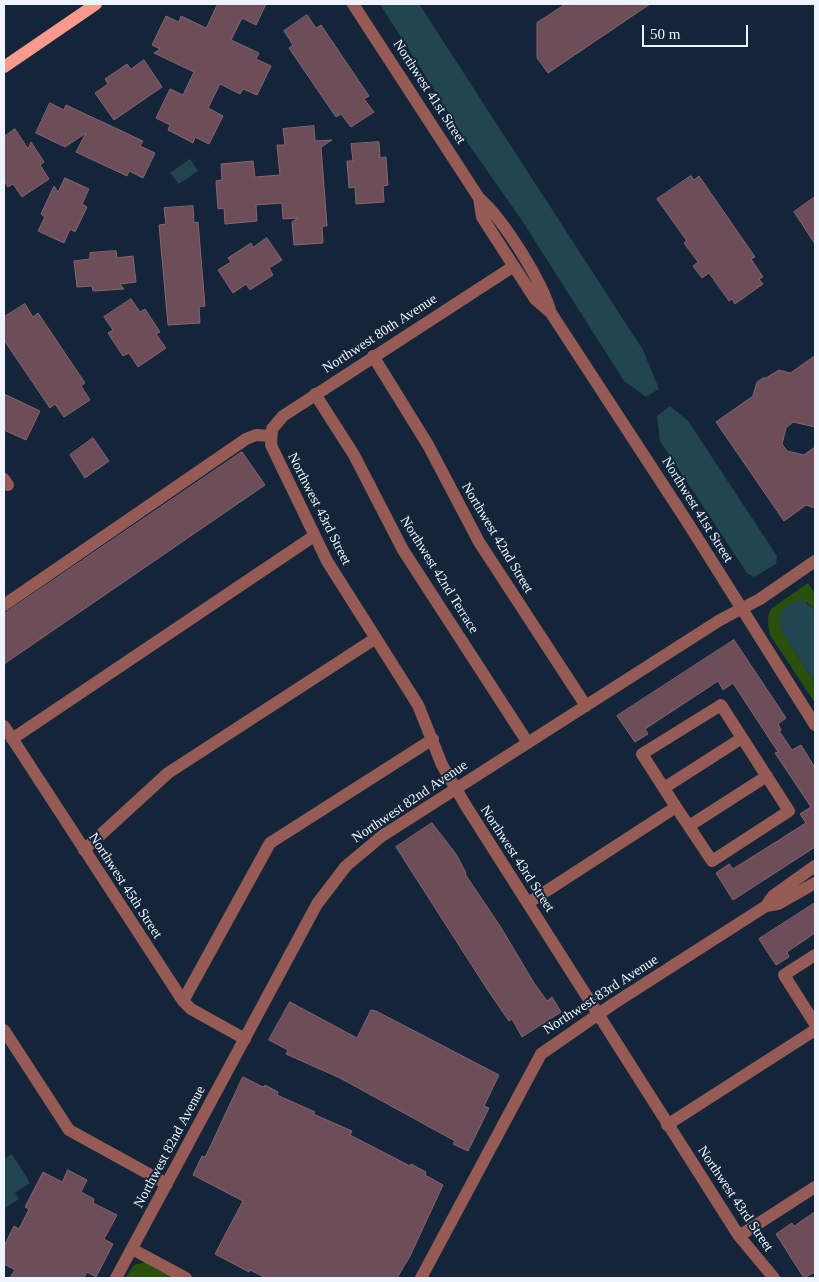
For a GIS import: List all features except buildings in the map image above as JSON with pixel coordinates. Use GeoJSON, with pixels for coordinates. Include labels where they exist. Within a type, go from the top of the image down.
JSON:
{"type":"FeatureCollection","features":[{"type":"Feature","properties":{"kind":"main road"},"geometry":{"type":"LineString","coordinates":[[4,67],[96,4]]}},
{"type":"Feature","properties":{"kind":"street","name":"Northwest 41st Street"},"geometry":{"type":"LineString","coordinates":[[353,4],[479,198],[492,210],[545,292],[551,313]]}},
{"type":"Feature","properties":{"kind":"street","name":"Northwest 41st Street"},"geometry":{"type":"LineString","coordinates":[[479,198],[482,217],[536,299],[551,313],[676,504],[815,725]]}},
{"type":"Feature","properties":{"kind":"street","name":"Northwest 80th Avenue"},"geometry":{"type":"LineString","coordinates":[[271,436],[278,420],[373,356],[514,266]]}},
{"type":"Feature","properties":{"kind":"street","name":"Northwest 42nd Street"},"geometry":{"type":"LineString","coordinates":[[373,356],[428,444],[476,536],[586,706]]}},
{"type":"Feature","properties":{"kind":"street","name":"Northwest 42nd Terrace"},"geometry":{"type":"LineString","coordinates":[[316,394],[354,455],[404,550],[528,743]]}},
{"type":"Feature","properties":{"kind":"street"},"geometry":{"type":"LineString","coordinates":[[4,605],[246,439],[256,435],[271,436]]}},
{"type":"Feature","properties":{"kind":"street","name":"Northwest 43rd Street"},"geometry":{"type":"LineString","coordinates":[[271,436],[275,457],[314,536],[333,571],[418,705],[433,739],[439,759],[456,789],[739,1236],[774,1278]]}},
{"type":"Feature","properties":{"kind":"street"},"geometry":{"type":"LineString","coordinates":[[12,739],[314,536]]}},
{"type":"Feature","properties":{"kind":"street","name":"Northwest 82nd Avenue"},"geometry":{"type":"LineString","coordinates":[[116,1278],[317,904],[338,875],[373,842],[586,706],[760,599],[815,561]]}},
{"type":"Feature","properties":{"kind":"street"},"geometry":{"type":"LineString","coordinates":[[84,850],[168,773],[376,638]]}},
{"type":"Feature","properties":{"kind":"street"},"geometry":{"type":"LineString","coordinates":[[721,705],[742,738],[789,811],[712,861],[642,754],[721,705]]}},
{"type":"Feature","properties":{"kind":"street","name":"Northwest 45th Street"},"geometry":{"type":"LineString","coordinates":[[4,726],[183,1001],[192,1009],[245,1039]]}},
{"type":"Feature","properties":{"kind":"street"},"geometry":{"type":"LineString","coordinates":[[664,788],[742,738]]}},
{"type":"Feature","properties":{"kind":"street"},"geometry":{"type":"LineString","coordinates":[[183,1001],[270,843],[433,739]]}},
{"type":"Feature","properties":{"kind":"street"},"geometry":{"type":"LineString","coordinates":[[689,826],[767,776]]}},
{"type":"Feature","properties":{"kind":"street"},"geometry":{"type":"LineString","coordinates":[[528,903],[676,807]]}},
{"type":"Feature","properties":{"kind":"street","name":"Northwest 83rd Avenue"},"geometry":{"type":"LineString","coordinates":[[421,1278],[541,1054],[598,1014],[766,906],[773,896],[815,866]]}},
{"type":"Feature","properties":{"kind":"street","name":"Northwest 83rd Avenue"},"geometry":{"type":"LineString","coordinates":[[766,906],[778,904],[815,883]]}},
{"type":"Feature","properties":{"kind":"street"},"geometry":{"type":"LineString","coordinates":[[815,954],[784,975],[811,1006],[815,1024]]}},
{"type":"Feature","properties":{"kind":"street"},"geometry":{"type":"LineString","coordinates":[[4,1030],[69,1130],[167,1184]]}},
{"type":"Feature","properties":{"kind":"street"},"geometry":{"type":"LineString","coordinates":[[667,1125],[815,1030]]}},
{"type":"Feature","properties":{"kind":"street"},"geometry":{"type":"LineString","coordinates":[[739,1236],[815,1187]]}},
{"type":"Feature","properties":{"kind":"street"},"geometry":{"type":"LineString","coordinates":[[132,1249],[186,1278]]}},
{"type":"Feature","properties":{"kind":"green space"},"geometry":{"type":"Polygon","coordinates":[[[808,583],[815,594],[815,610],[807,602],[781,629],[815,683],[815,703],[770,635],[768,624],[768,617],[772,608],[808,583]]]}},
{"type":"Feature","properties":{"kind":"green space"},"geometry":{"type":"Polygon","coordinates":[[[147,1263],[177,1278],[125,1278],[134,1265],[147,1263]]]}},
{"type":"Feature","properties":{"kind":"water"},"geometry":{"type":"Polygon","coordinates":[[[380,4],[419,4],[643,350],[659,389],[646,397],[624,381],[521,219],[469,145],[380,4]]]}},
{"type":"Feature","properties":{"kind":"water"},"geometry":{"type":"Polygon","coordinates":[[[190,159],[198,171],[179,184],[170,173],[190,159]]]}},
{"type":"Feature","properties":{"kind":"water"},"geometry":{"type":"Polygon","coordinates":[[[670,406],[688,421],[777,556],[776,564],[754,577],[747,573],[660,441],[657,416],[670,406]]]}},
{"type":"Feature","properties":{"kind":"water"},"geometry":{"type":"Polygon","coordinates":[[[801,599],[815,610],[815,683],[781,629],[780,613],[788,605],[801,599]]]}},
{"type":"Feature","properties":{"kind":"water"},"geometry":{"type":"Polygon","coordinates":[[[12,1154],[30,1183],[15,1193],[19,1199],[4,1209],[4,1159],[12,1154]]]}}]}
